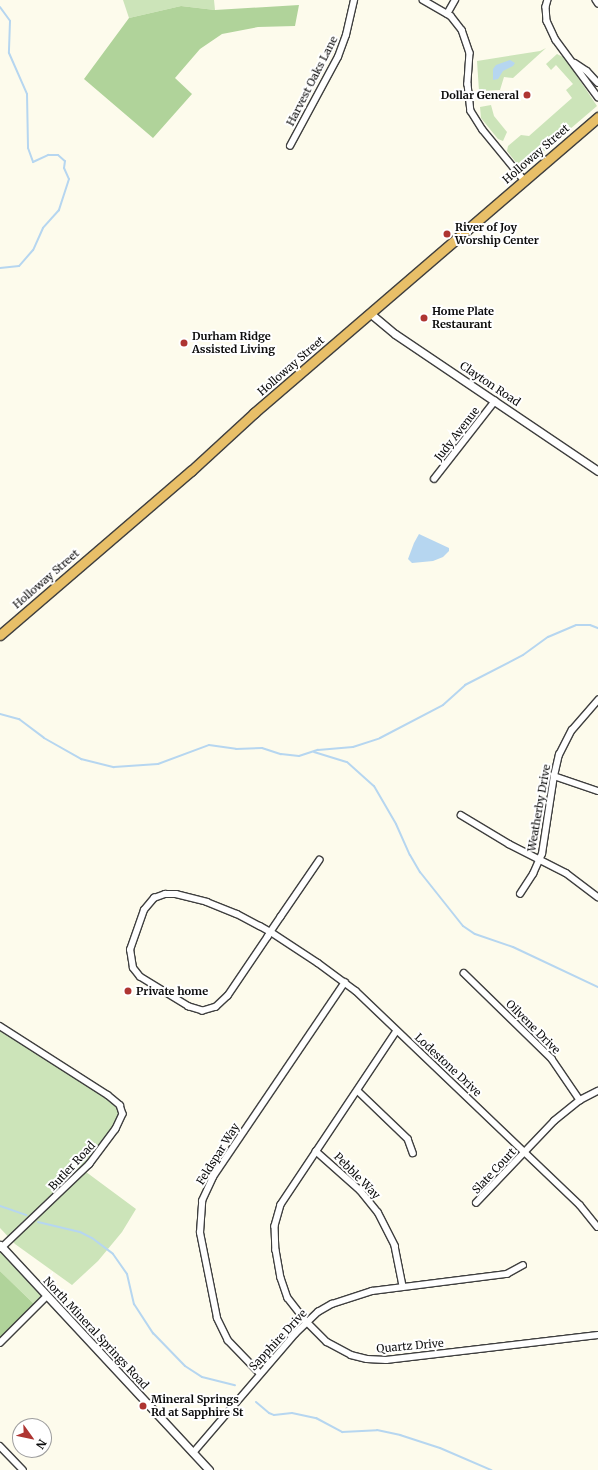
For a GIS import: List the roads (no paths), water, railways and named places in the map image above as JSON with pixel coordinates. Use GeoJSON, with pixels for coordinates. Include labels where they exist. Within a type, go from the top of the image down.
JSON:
{"type":"FeatureCollection","features":[{"type":"Feature","properties":{"kind":"highway","name":"Holloway Street"},"geometry":{"type":"LineString","coordinates":[[0,635],[191,471],[254,413],[598,117]]}},
{"type":"Feature","properties":{"kind":"street","name":"Harvest Oaks Lane"},"geometry":{"type":"LineString","coordinates":[[290,146],[338,57],[346,35],[354,0]]}},
{"type":"Feature","properties":{"kind":"street"},"geometry":{"type":"LineString","coordinates":[[423,0],[447,14],[462,30],[470,53],[468,84],[471,111],[483,130],[524,180]]}},
{"type":"Feature","properties":{"kind":"street"},"geometry":{"type":"LineString","coordinates":[[447,14],[455,0]]}},
{"type":"Feature","properties":{"kind":"street"},"geometry":{"type":"LineString","coordinates":[[548,0],[547,20],[556,40],[573,61],[581,76],[598,97]]}},
{"type":"Feature","properties":{"kind":"street"},"geometry":{"type":"LineString","coordinates":[[573,61],[587,71],[598,83]]}},
{"type":"Feature","properties":{"kind":"street","name":"Clayton Road"},"geometry":{"type":"LineString","coordinates":[[370,314],[395,334],[598,471]]}},
{"type":"Feature","properties":{"kind":"street","name":"Judy Avenue"},"geometry":{"type":"LineString","coordinates":[[434,479],[495,401]]}},
{"type":"Feature","properties":{"kind":"street","name":"Weatherby Drive"},"geometry":{"type":"LineString","coordinates":[[520,894],[540,861],[545,843],[554,776],[559,755],[572,730],[598,700]]}},
{"type":"Feature","properties":{"kind":"street"},"geometry":{"type":"LineString","coordinates":[[554,776],[598,791]]}},
{"type":"Feature","properties":{"kind":"street","name":"Weatherby Drive"},"geometry":{"type":"LineString","coordinates":[[461,815],[540,861]]}},
{"type":"Feature","properties":{"kind":"street","name":"Lodestone Drive"},"geometry":{"type":"LineString","coordinates":[[320,860],[271,932],[228,996],[221,1004],[210,1010],[203,1011],[189,1007],[147,982],[136,973],[130,957],[131,943],[144,910],[154,898],[165,894],[176,894],[213,905],[237,914],[271,932],[345,982],[580,1205],[598,1227]]}},
{"type":"Feature","properties":{"kind":"street"},"geometry":{"type":"LineString","coordinates":[[540,861],[566,873],[598,897]]}},
{"type":"Feature","properties":{"kind":"street","name":"Oilvene Drive"},"geometry":{"type":"LineString","coordinates":[[464,973],[552,1059],[580,1100]]}},
{"type":"Feature","properties":{"kind":"street","name":"Feldspar Way"},"geometry":{"type":"LineString","coordinates":[[260,1374],[228,1341],[217,1318],[200,1233],[202,1201],[213,1177],[345,982]]}},
{"type":"Feature","properties":{"kind":"street","name":"Butler Road"},"geometry":{"type":"LineString","coordinates":[[0,1026],[108,1095],[120,1105],[123,1114],[116,1129],[90,1164],[1,1247]]}},
{"type":"Feature","properties":{"kind":"street","name":"Quartz Drive"},"geometry":{"type":"LineString","coordinates":[[397,1031],[281,1205],[275,1226],[276,1250],[284,1289],[288,1298],[322,1338],[336,1348],[359,1358],[375,1360],[386,1360],[598,1335]]}},
{"type":"Feature","properties":{"kind":"street"},"geometry":{"type":"LineString","coordinates":[[358,1091],[408,1139],[413,1153]]}},
{"type":"Feature","properties":{"kind":"street","name":"Slate Court"},"geometry":{"type":"LineString","coordinates":[[476,1203],[554,1122],[580,1100],[598,1091]]}},
{"type":"Feature","properties":{"kind":"street","name":"Pebble Way"},"geometry":{"type":"LineString","coordinates":[[316,1152],[360,1190],[378,1212],[395,1246],[403,1286]]}},
{"type":"Feature","properties":{"kind":"street","name":"North Mineral Springs Road"},"geometry":{"type":"LineString","coordinates":[[1,1247],[209,1470]]}},
{"type":"Feature","properties":{"kind":"street","name":"Sapphire Drive"},"geometry":{"type":"LineString","coordinates":[[193,1453],[260,1374],[307,1322],[332,1304],[372,1291],[507,1274],[523,1265]]}},
{"type":"Feature","properties":{"kind":"street"},"geometry":{"type":"LineString","coordinates":[[0,1343],[47,1296]]}},
{"type":"Feature","properties":{"kind":"street"},"geometry":{"type":"LineString","coordinates":[[0,1446],[22,1470]]}},
{"type":"Feature","properties":{"kind":"water"},"geometry":{"type":"Polygon","coordinates":[[[510,60],[515,63],[513,66],[503,71],[498,79],[493,80],[493,69],[496,65],[510,60]]]}},
{"type":"Feature","properties":{"kind":"water"},"geometry":{"type":"Polygon","coordinates":[[[419,534],[449,548],[449,551],[443,557],[433,561],[412,563],[408,559],[419,534]]]}},
{"type":"Feature","properties":{"kind":"waterway"},"geometry":{"type":"LineString","coordinates":[[0,7],[10,21],[9,53],[27,94],[28,148],[33,162],[48,155],[58,155],[65,161],[64,168],[69,179],[59,210],[43,228],[33,250],[19,266],[0,268]]}},
{"type":"Feature","properties":{"kind":"waterway"},"geometry":{"type":"LineString","coordinates":[[0,714],[19,719],[44,738],[81,759],[114,767],[158,764],[209,745],[236,749],[262,748],[281,754],[299,756],[318,750],[353,747],[380,738],[443,705],[465,685],[523,655],[548,637],[576,625],[590,625],[598,628]]}},
{"type":"Feature","properties":{"kind":"waterway"},"geometry":{"type":"LineString","coordinates":[[314,752],[347,762],[374,786],[396,824],[410,855],[420,872],[463,926],[475,934],[513,947],[598,987]]}},
{"type":"Feature","properties":{"kind":"waterway"},"geometry":{"type":"LineString","coordinates":[[0,1206],[26,1215]]}},
{"type":"Feature","properties":{"kind":"waterway"},"geometry":{"type":"LineString","coordinates":[[38,1222],[80,1232],[92,1238],[113,1254],[127,1274],[134,1304],[153,1333],[185,1366],[202,1377],[235,1385]]}},
{"type":"Feature","properties":{"kind":"waterway"},"geometry":{"type":"LineString","coordinates":[[256,1402],[269,1413],[274,1415],[292,1413],[316,1418],[342,1432],[377,1430],[400,1435],[440,1448],[491,1470]]}},
{"type":"Feature","properties":{"kind":"place","name":"Dollar General"},"geometry":{"type":"Point","coordinates":[527,95]}},
{"type":"Feature","properties":{"kind":"place","name":"River of Joy Worship Center"},"geometry":{"type":"Point","coordinates":[447,234]}},
{"type":"Feature","properties":{"kind":"place","name":"Home Plate Restaurant"},"geometry":{"type":"Point","coordinates":[424,318]}},
{"type":"Feature","properties":{"kind":"place","name":"Durham Ridge Assisted Living"},"geometry":{"type":"Point","coordinates":[184,343]}},
{"type":"Feature","properties":{"kind":"place","name":"Private home"},"geometry":{"type":"Point","coordinates":[128,991]}},
{"type":"Feature","properties":{"kind":"place","name":"Mineral Springs Rd at Sapphire St"},"geometry":{"type":"Point","coordinates":[143,1406]}}]}
